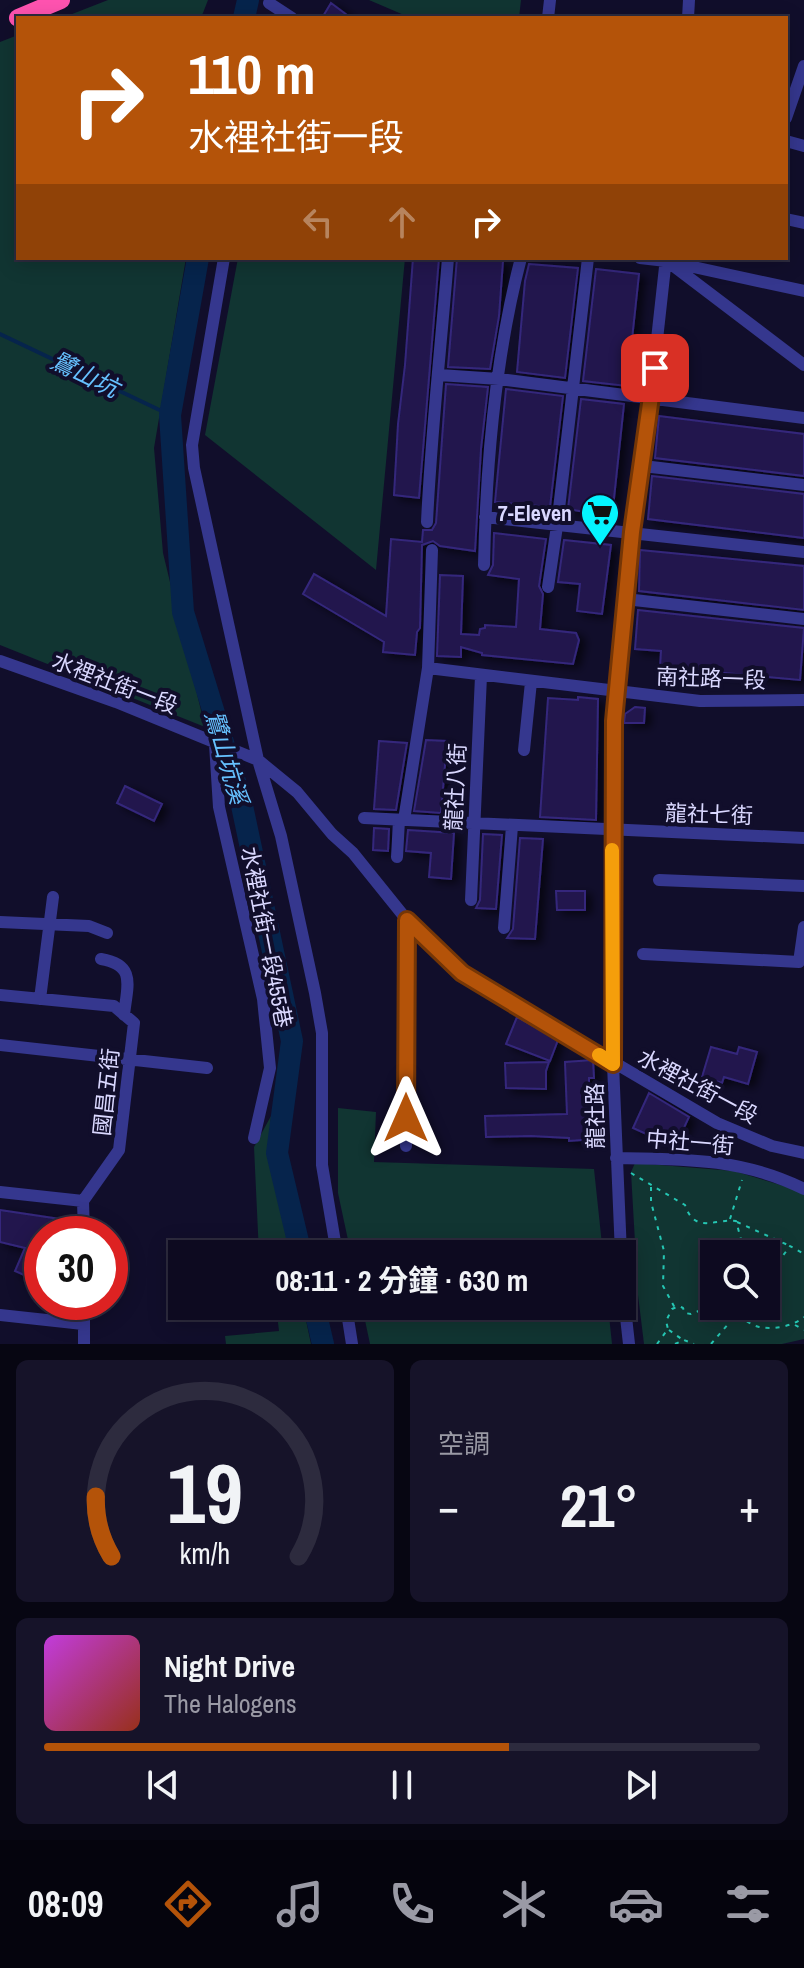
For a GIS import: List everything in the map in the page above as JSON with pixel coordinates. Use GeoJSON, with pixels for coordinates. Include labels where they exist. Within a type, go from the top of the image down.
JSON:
{"type":"FeatureCollection","features":[{"type":"Feature","properties":{"kind":"highway"},"geometry":{"type":"LineString","coordinates":[[23,16],[61,0]]}},
{"type":"Feature","properties":{"kind":"street"},"geometry":{"type":"LineString","coordinates":[[269,2],[289,16]]}},
{"type":"Feature","properties":{"kind":"street"},"geometry":{"type":"LineString","coordinates":[[788,112],[804,66]]}},
{"type":"Feature","properties":{"kind":"street"},"geometry":{"type":"LineString","coordinates":[[224,260],[192,445],[194,468],[258,760],[281,836],[322,1033],[322,1165],[335,1240]]}},
{"type":"Feature","properties":{"kind":"street"},"geometry":{"type":"LineString","coordinates":[[427,522],[431,438],[448,260]]}},
{"type":"Feature","properties":{"kind":"street"},"geometry":{"type":"LineString","coordinates":[[484,565],[485,517],[499,379],[521,260]]}},
{"type":"Feature","properties":{"kind":"street"},"geometry":{"type":"LineString","coordinates":[[548,587],[588,260]]}},
{"type":"Feature","properties":{"kind":"street","name":"龍社路"},"geometry":{"type":"LineString","coordinates":[[620,1240],[613,1064],[613,748],[632,532],[643,466],[665,260]]}},
{"type":"Feature","properties":{"kind":"street"},"geometry":{"type":"LineString","coordinates":[[666,260],[804,365]]}},
{"type":"Feature","properties":{"kind":"street"},"geometry":{"type":"LineString","coordinates":[[669,260],[804,291]]}},
{"type":"Feature","properties":{"kind":"street"},"geometry":{"type":"LineString","coordinates":[[439,375],[499,379],[804,418]]}},
{"type":"Feature","properties":{"kind":"street"},"geometry":{"type":"LineString","coordinates":[[643,466],[804,485]]}},
{"type":"Feature","properties":{"kind":"street"},"geometry":{"type":"LineString","coordinates":[[485,517],[804,552]]}},
{"type":"Feature","properties":{"kind":"street"},"geometry":{"type":"LineString","coordinates":[[397,857],[428,668],[432,550]]}},
{"type":"Feature","properties":{"kind":"street"},"geometry":{"type":"LineString","coordinates":[[625,599],[804,619]]}},
{"type":"Feature","properties":{"kind":"street","name":"水裡社街一段"},"geometry":{"type":"LineString","coordinates":[[0,661],[116,702],[258,760],[297,792],[332,834],[353,853],[407,920],[462,973],[717,1123],[772,1146],[804,1153]]}},
{"type":"Feature","properties":{"kind":"street"},"geometry":{"type":"LineString","coordinates":[[428,668],[616,693]]}},
{"type":"Feature","properties":{"kind":"street","name":"龍社八街"},"geometry":{"type":"LineString","coordinates":[[471,900],[481,676]]}},
{"type":"Feature","properties":{"kind":"street"},"geometry":{"type":"LineString","coordinates":[[524,750],[531,682]]}},
{"type":"Feature","properties":{"kind":"street","name":"南社路一段"},"geometry":{"type":"LineString","coordinates":[[616,693],[700,701],[804,700]]}},
{"type":"Feature","properties":{"kind":"street","name":"水裡社街一段455巷"},"geometry":{"type":"LineString","coordinates":[[215,744],[219,807],[263,999],[270,1068],[254,1138]]}},
{"type":"Feature","properties":{"kind":"street","name":"龍社七街"},"geometry":{"type":"LineString","coordinates":[[364,818],[804,838]]}},
{"type":"Feature","properties":{"kind":"street"},"geometry":{"type":"LineString","coordinates":[[504,928],[512,826]]}},
{"type":"Feature","properties":{"kind":"street"},"geometry":{"type":"LineString","coordinates":[[659,880],[804,886]]}},
{"type":"Feature","properties":{"kind":"street"},"geometry":{"type":"LineString","coordinates":[[40,999],[53,897]]}},
{"type":"Feature","properties":{"kind":"street"},"geometry":{"type":"LineString","coordinates":[[406,1146],[407,920]]}},
{"type":"Feature","properties":{"kind":"street"},"geometry":{"type":"LineString","coordinates":[[0,922],[89,926],[107,933]]}},
{"type":"Feature","properties":{"kind":"street"},"geometry":{"type":"LineString","coordinates":[[643,954],[799,962],[804,927]]}},
{"type":"Feature","properties":{"kind":"street","name":"國昌五街"},"geometry":{"type":"LineString","coordinates":[[83,1201],[119,1150],[130,1059],[128,973],[123,966],[101,959]]}},
{"type":"Feature","properties":{"kind":"street"},"geometry":{"type":"LineString","coordinates":[[0,995],[114,1006],[129,1019]]}},
{"type":"Feature","properties":{"kind":"street"},"geometry":{"type":"LineString","coordinates":[[0,1045],[207,1068]]}},
{"type":"Feature","properties":{"kind":"street","name":"中社一街"},"geometry":{"type":"LineString","coordinates":[[616,1158],[713,1160],[774,1174],[804,1189]]}},
{"type":"Feature","properties":{"kind":"street"},"geometry":{"type":"LineString","coordinates":[[0,1192],[83,1201],[83,1216]]}},
{"type":"Feature","properties":{"kind":"street"},"geometry":{"type":"LineString","coordinates":[[0,1315],[83,1324]]}},
{"type":"Feature","properties":{"kind":"street"},"geometry":{"type":"LineString","coordinates":[[83,1320],[84,1344]]}},
{"type":"Feature","properties":{"kind":"street"},"geometry":{"type":"LineString","coordinates":[[348,1320],[352,1344]]}},
{"type":"Feature","properties":{"kind":"street"},"geometry":{"type":"LineString","coordinates":[[626,1320],[629,1344]]}},
{"type":"Feature","properties":{"kind":"path"},"geometry":{"type":"LineString","coordinates":[[627,1169],[651,1187],[685,1205],[688,1213],[700,1223],[715,1225],[736,1221],[804,1254]]}},
{"type":"Feature","properties":{"kind":"path"},"geometry":{"type":"LineString","coordinates":[[730,1220],[743,1177]]}},
{"type":"Feature","properties":{"kind":"path"},"geometry":{"type":"LineString","coordinates":[[651,1187],[651,1202],[664,1251],[663,1286],[675,1308]]}},
{"type":"Feature","properties":{"kind":"path"},"geometry":{"type":"LineString","coordinates":[[736,1221],[741,1240]]}},
{"type":"Feature","properties":{"kind":"path"},"geometry":{"type":"LineString","coordinates":[[780,1258],[790,1246]]}},
{"type":"Feature","properties":{"kind":"path"},"geometry":{"type":"LineString","coordinates":[[675,1308],[683,1308],[685,1313],[691,1314],[700,1310]]}},
{"type":"Feature","properties":{"kind":"path"},"geometry":{"type":"LineString","coordinates":[[675,1308],[666,1321],[668,1329],[694,1344]]}},
{"type":"Feature","properties":{"kind":"path"},"geometry":{"type":"LineString","coordinates":[[711,1344],[735,1316],[758,1327],[794,1324],[804,1317]]}},
{"type":"Feature","properties":{"kind":"path"},"geometry":{"type":"LineString","coordinates":[[794,1324],[804,1330]]}},
{"type":"Feature","properties":{"kind":"path"},"geometry":{"type":"LineString","coordinates":[[657,1344],[668,1329]]}},
{"type":"Feature","properties":{"kind":"path"},"geometry":{"type":"LineString","coordinates":[[675,1344],[684,1340]]}},
{"type":"Feature","properties":{"kind":"green space"},"geometry":{"type":"Polygon","coordinates":[[[108,0],[208,0],[202,16],[67,16],[108,0]]]}},
{"type":"Feature","properties":{"kind":"green space"},"geometry":{"type":"Polygon","coordinates":[[[369,0],[521,0],[519,16],[406,16],[369,0]]]}},
{"type":"Feature","properties":{"kind":"green space"},"geometry":{"type":"Polygon","coordinates":[[[16,36],[16,260],[186,260],[154,448],[163,553],[205,727],[0,645],[0,42],[16,36]]]}},
{"type":"Feature","properties":{"kind":"green space"},"geometry":{"type":"Polygon","coordinates":[[[238,260],[405,260],[376,570],[205,435],[238,260]]]}},
{"type":"Feature","properties":{"kind":"green space"},"geometry":{"type":"Polygon","coordinates":[[[338,1108],[376,1112],[374,1162],[594,1169],[602,1240],[348,1240],[338,1193],[338,1108]]]}},
{"type":"Feature","properties":{"kind":"green space"},"geometry":{"type":"Polygon","coordinates":[[[271,1116],[268,1156],[288,1240],[258,1240],[254,1147],[271,1116]]]}},
{"type":"Feature","properties":{"kind":"green space"},"geometry":{"type":"Polygon","coordinates":[[[635,1163],[734,1171],[804,1192],[804,1339],[782,1344],[644,1344],[631,1172],[635,1163]]]}},
{"type":"Feature","properties":{"kind":"green space"},"geometry":{"type":"Polygon","coordinates":[[[278,1320],[306,1320],[311,1344],[226,1344],[225,1336],[279,1331],[278,1320]]]}},
{"type":"Feature","properties":{"kind":"green space"},"geometry":{"type":"Polygon","coordinates":[[[365,1320],[609,1320],[612,1344],[370,1344],[365,1320]]]}},
{"type":"Feature","properties":{"kind":"building"},"geometry":{"type":"Polygon","coordinates":[[[331,3],[348,16],[323,16],[331,3]]]}},
{"type":"Feature","properties":{"kind":"building"},"geometry":{"type":"Polygon","coordinates":[[[413,260],[439,260],[419,498],[394,495],[413,260]]]}},
{"type":"Feature","properties":{"kind":"building"},"geometry":{"type":"Polygon","coordinates":[[[457,260],[503,261],[499,316],[490,369],[448,367],[457,260]]]}},
{"type":"Feature","properties":{"kind":"building"},"geometry":{"type":"Polygon","coordinates":[[[529,264],[578,268],[565,378],[517,372],[529,264]]]}},
{"type":"Feature","properties":{"kind":"building"},"geometry":{"type":"Polygon","coordinates":[[[596,269],[639,274],[627,386],[583,381],[596,269]]]}},
{"type":"Feature","properties":{"kind":"building"},"geometry":{"type":"Polygon","coordinates":[[[446,384],[488,387],[475,551],[440,546],[433,541],[422,545],[420,628],[415,655],[383,652],[384,642],[303,594],[314,574],[386,616],[391,539],[422,542],[423,530],[432,530],[436,523],[446,384]]]}},
{"type":"Feature","properties":{"kind":"building"},"geometry":{"type":"Polygon","coordinates":[[[506,389],[563,396],[550,507],[495,502],[506,389]]]}},
{"type":"Feature","properties":{"kind":"building"},"geometry":{"type":"Polygon","coordinates":[[[581,399],[624,404],[612,517],[568,509],[581,399]]]}},
{"type":"Feature","properties":{"kind":"building"},"geometry":{"type":"Polygon","coordinates":[[[659,416],[804,434],[804,476],[655,458],[659,416]]]}},
{"type":"Feature","properties":{"kind":"building"},"geometry":{"type":"Polygon","coordinates":[[[652,476],[804,494],[804,538],[648,519],[652,476]]]}},
{"type":"Feature","properties":{"kind":"building"},"geometry":{"type":"Polygon","coordinates":[[[494,533],[546,539],[539,586],[543,594],[540,629],[576,633],[579,640],[573,664],[482,655],[461,647],[461,657],[437,656],[440,575],[463,576],[461,634],[479,635],[485,625],[516,627],[519,579],[488,575],[493,565],[494,533]]]}},
{"type":"Feature","properties":{"kind":"building"},"geometry":{"type":"Polygon","coordinates":[[[564,540],[611,545],[602,614],[577,611],[580,584],[558,582],[564,540]]]}},
{"type":"Feature","properties":{"kind":"building"},"geometry":{"type":"Polygon","coordinates":[[[640,550],[804,566],[804,610],[639,591],[640,550]]]}},
{"type":"Feature","properties":{"kind":"building"},"geometry":{"type":"Polygon","coordinates":[[[638,610],[804,628],[800,680],[660,667],[661,651],[635,649],[638,610]]]}},
{"type":"Feature","properties":{"kind":"building"},"geometry":{"type":"Polygon","coordinates":[[[578,697],[598,699],[596,820],[540,817],[548,698],[578,700],[578,697]]]}},
{"type":"Feature","properties":{"kind":"building"},"geometry":{"type":"Polygon","coordinates":[[[635,707],[645,708],[644,723],[624,723],[625,714],[635,707]]]}},
{"type":"Feature","properties":{"kind":"building"},"geometry":{"type":"Polygon","coordinates":[[[426,740],[447,741],[441,813],[414,811],[426,740]]]}},
{"type":"Feature","properties":{"kind":"building"},"geometry":{"type":"Polygon","coordinates":[[[379,741],[407,743],[396,810],[374,809],[379,741]]]}},
{"type":"Feature","properties":{"kind":"building"},"geometry":{"type":"Polygon","coordinates":[[[125,786],[162,804],[154,821],[117,803],[125,786]]]}},
{"type":"Feature","properties":{"kind":"building"},"geometry":{"type":"Polygon","coordinates":[[[374,828],[389,829],[388,851],[373,850],[374,828]]]}},
{"type":"Feature","properties":{"kind":"building"},"geometry":{"type":"Polygon","coordinates":[[[408,830],[454,833],[451,879],[429,877],[431,853],[406,851],[408,830]]]}},
{"type":"Feature","properties":{"kind":"building"},"geometry":{"type":"Polygon","coordinates":[[[483,834],[502,835],[496,909],[476,908],[480,900],[483,834]]]}},
{"type":"Feature","properties":{"kind":"building"},"geometry":{"type":"Polygon","coordinates":[[[520,838],[543,839],[535,939],[507,938],[513,929],[520,838]]]}},
{"type":"Feature","properties":{"kind":"building"},"geometry":{"type":"Polygon","coordinates":[[[556,891],[585,891],[585,910],[557,910],[556,891]]]}},
{"type":"Feature","properties":{"kind":"building"},"geometry":{"type":"Polygon","coordinates":[[[517,1017],[558,1040],[550,1061],[506,1044],[517,1017]]]}},
{"type":"Feature","properties":{"kind":"building"},"geometry":{"type":"Polygon","coordinates":[[[711,1047],[737,1054],[739,1047],[757,1052],[748,1084],[724,1077],[722,1083],[702,1077],[711,1047]]]}},
{"type":"Feature","properties":{"kind":"building"},"geometry":{"type":"Polygon","coordinates":[[[593,1060],[594,1078],[589,1078],[589,1094],[595,1139],[569,1141],[569,1138],[531,1136],[486,1137],[485,1116],[567,1114],[565,1062],[593,1060]]]}},
{"type":"Feature","properties":{"kind":"building"},"geometry":{"type":"Polygon","coordinates":[[[549,1062],[546,1089],[506,1088],[505,1063],[549,1062]]]}},
{"type":"Feature","properties":{"kind":"building"},"geometry":{"type":"Polygon","coordinates":[[[649,1093],[689,1117],[675,1147],[633,1128],[649,1093]]]}},
{"type":"Feature","properties":{"kind":"building"},"geometry":{"type":"Polygon","coordinates":[[[0,1210],[40,1216],[24,1216],[24,1248],[0,1242],[0,1210]]]}},
{"type":"Feature","properties":{"kind":"building"},"geometry":{"type":"Polygon","coordinates":[[[24,1250],[24,1275],[15,1271],[24,1250]]]}},
{"type":"Feature","properties":{"kind":"waterway","name":"鷺山坑溪"},"geometry":{"type":"LineString","coordinates":[[244,16],[248,0]]}},
{"type":"Feature","properties":{"kind":"waterway","name":"鷺山坑溪"},"geometry":{"type":"LineString","coordinates":[[198,260],[170,415],[183,612],[241,801],[292,1041],[277,1153],[298,1240]]}},
{"type":"Feature","properties":{"kind":"waterway","name":"鷺山坑"},"geometry":{"type":"LineString","coordinates":[[0,334],[170,415]]}},
{"type":"Feature","properties":{"kind":"waterway","name":"鷺山坑溪"},"geometry":{"type":"LineString","coordinates":[[317,1320],[323,1344]]}},
{"type":"Feature","properties":{"kind":"slow traffic"},"geometry":{"type":"LineString","coordinates":[[599,1055],[613,1064],[612,850]]}},
{"type":"Feature","properties":{"kind":"place","name":"7-Eleven"},"geometry":{"type":"Point","coordinates":[600,547]}},
{"type":"Feature","properties":{"kind":"route"},"geometry":{"type":"LineString","coordinates":[[406,1118],[407,920],[462,973],[613,1064],[614,721],[632,532],[655,368]]}}]}
